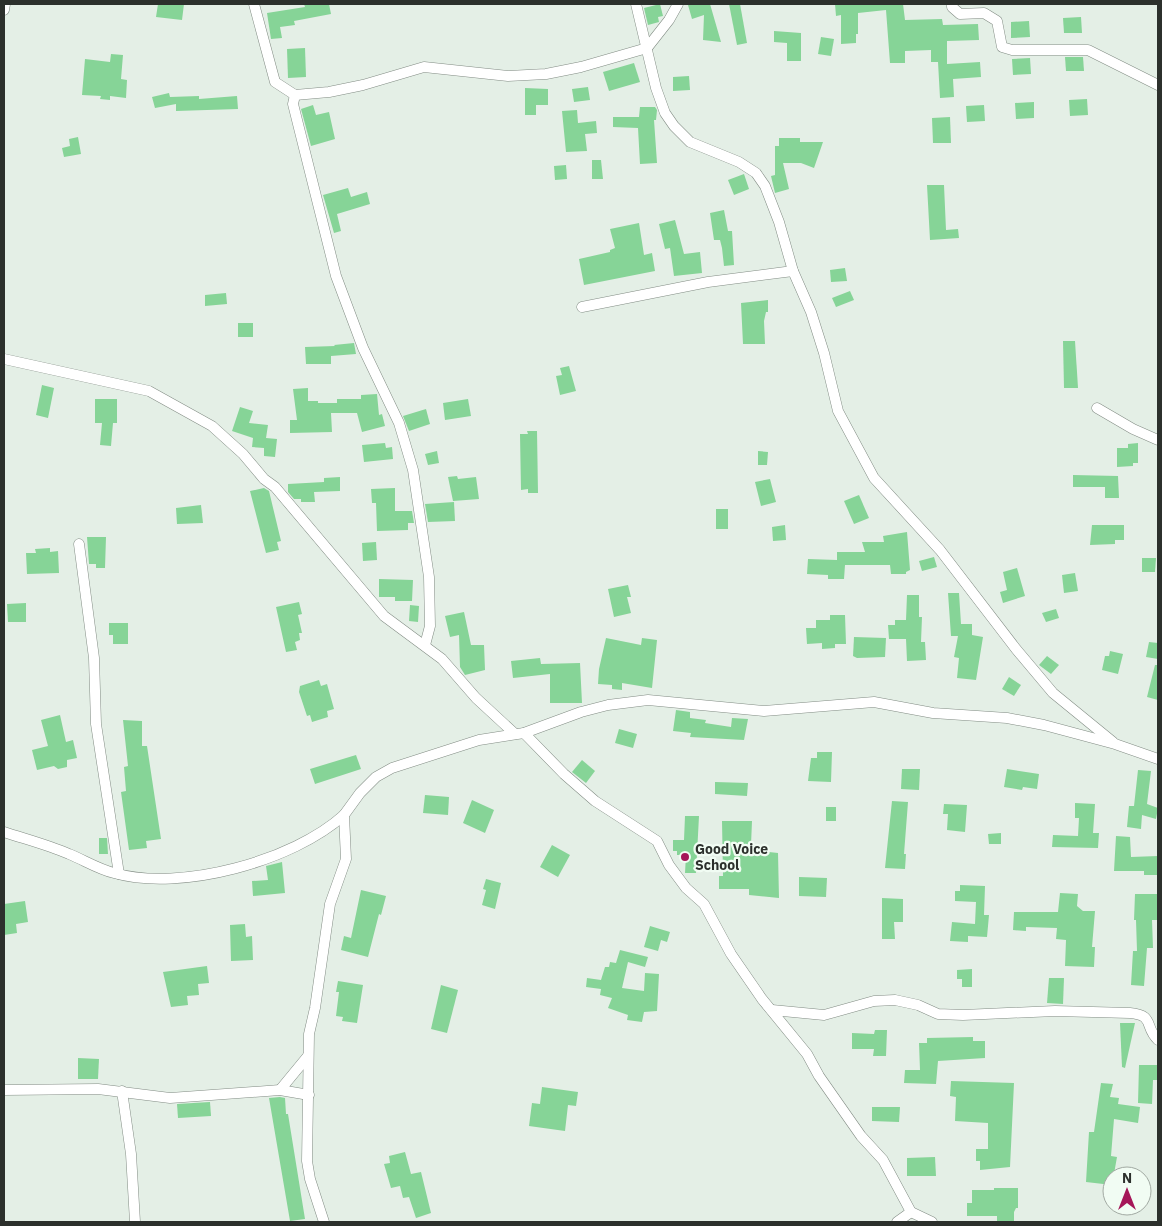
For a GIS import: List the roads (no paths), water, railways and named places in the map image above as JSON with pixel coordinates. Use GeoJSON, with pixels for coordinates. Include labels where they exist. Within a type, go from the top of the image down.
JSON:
{"type":"FeatureCollection","features":[{"type":"Feature","properties":{"kind":"street"},"geometry":{"type":"LineString","coordinates":[[4,4],[4,10]]}},
{"type":"Feature","properties":{"kind":"street"},"geometry":{"type":"LineString","coordinates":[[254,4],[275,82],[295,95],[329,92],[434,66],[482,75],[546,74],[647,48],[670,20],[678,4]]}},
{"type":"Feature","properties":{"kind":"street"},"geometry":{"type":"LineString","coordinates":[[636,4],[656,88],[665,113],[674,126],[690,142],[739,162],[756,173],[765,186],[780,222],[793,271],[819,337],[838,411],[874,478],[940,550],[1016,650],[1054,692],[1115,744]]}},
{"type":"Feature","properties":{"kind":"street"},"geometry":{"type":"LineString","coordinates":[[952,4],[952,7],[960,14],[984,13],[997,21],[1002,47],[1012,50],[1088,50],[1158,85]]}},
{"type":"Feature","properties":{"kind":"street"},"geometry":{"type":"LineString","coordinates":[[295,95],[293,104],[336,276],[364,348],[399,423],[412,470],[429,577],[430,626],[425,645]]}},
{"type":"Feature","properties":{"kind":"street"},"geometry":{"type":"LineString","coordinates":[[582,307],[708,282],[793,271]]}},
{"type":"Feature","properties":{"kind":"street"},"geometry":{"type":"LineString","coordinates":[[4,359],[149,391],[212,426],[243,454],[264,479],[276,488],[384,616],[442,659],[476,698],[520,733],[595,801],[657,841],[669,865],[686,888],[704,904],[731,954],[772,1010],[808,1054],[819,1076],[861,1136],[883,1160],[911,1212],[932,1222]]}},
{"type":"Feature","properties":{"kind":"street"},"geometry":{"type":"LineString","coordinates":[[1097,408],[1133,429],[1158,440]]}},
{"type":"Feature","properties":{"kind":"street"},"geometry":{"type":"LineString","coordinates":[[79,544],[94,658],[96,724],[119,874]]}},
{"type":"Feature","properties":{"kind":"street"},"geometry":{"type":"LineString","coordinates":[[4,832],[70,854],[97,868],[119,874],[138,878],[208,875],[280,853],[326,831],[344,815],[360,793],[376,777],[392,768],[480,740],[520,733],[581,712],[608,705],[648,700],[764,711],[874,702],[933,713],[1007,718],[1044,725],[1115,744],[1158,759]]}},
{"type":"Feature","properties":{"kind":"street"},"geometry":{"type":"LineString","coordinates":[[324,1222],[310,1179],[307,1161],[309,1034],[315,1008],[330,904],[346,859],[344,815]]}},
{"type":"Feature","properties":{"kind":"street"},"geometry":{"type":"LineString","coordinates":[[772,1010],[824,1015],[874,1001],[895,1000],[918,1005],[938,1014],[963,1015],[1055,1011],[1143,1014],[1146,1017],[1152,1035],[1158,1040]]}},
{"type":"Feature","properties":{"kind":"street"},"geometry":{"type":"LineString","coordinates":[[280,1090],[308,1056]]}},
{"type":"Feature","properties":{"kind":"street"},"geometry":{"type":"LineString","coordinates":[[4,1090],[76,1089],[122,1091],[170,1098],[280,1090],[309,1096]]}},
{"type":"Feature","properties":{"kind":"street"},"geometry":{"type":"LineString","coordinates":[[122,1091],[131,1154],[135,1222]]}},
{"type":"Feature","properties":{"kind":"street"},"geometry":{"type":"LineString","coordinates":[[897,1222],[911,1212]]}},
{"type":"Feature","properties":{"kind":"place","name":"Good Voice School"},"geometry":{"type":"Point","coordinates":[685,857]}}]}
